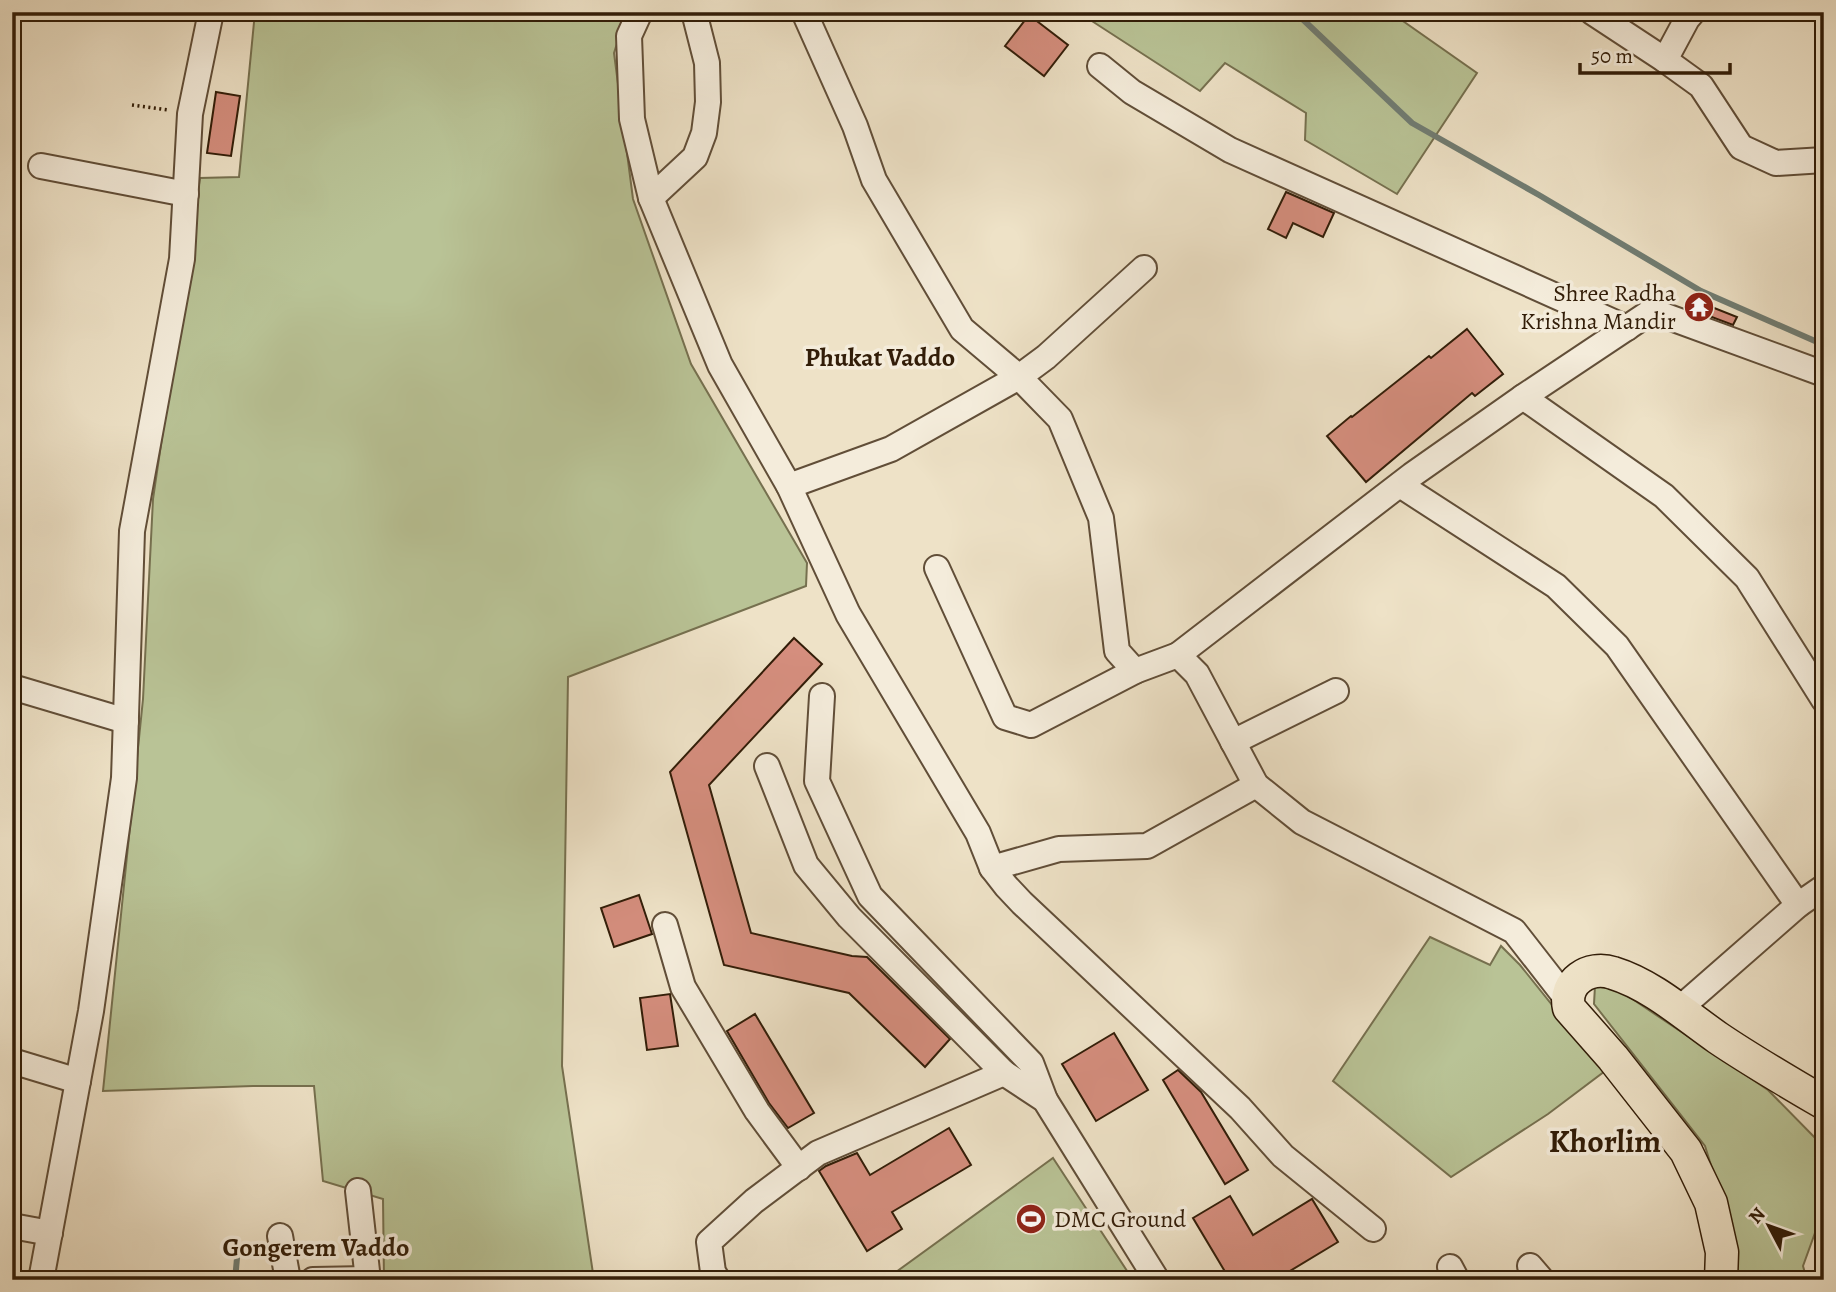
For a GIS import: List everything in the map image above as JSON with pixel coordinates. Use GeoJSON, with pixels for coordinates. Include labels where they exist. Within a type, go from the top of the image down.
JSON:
{"type":"FeatureCollection","features":[{"type":"Feature","properties":{"kind":"main road"},"geometry":{"type":"LineString","coordinates":[[1721,1280],[1722,1252],[1711,1203],[1686,1151],[1614,1058],[1569,1008],[1567,999],[1570,991],[1581,976],[1589,971],[1611,972],[1648,990],[1755,1063],[1824,1103]]}},
{"type":"Feature","properties":{"kind":"street"},"geometry":{"type":"LineString","coordinates":[[41,1280],[91,1011],[124,778],[132,531],[182,258],[190,114],[211,12]]}},
{"type":"Feature","properties":{"kind":"street"},"geometry":{"type":"LineString","coordinates":[[640,12],[629,36],[632,119],[651,198],[720,365],[789,486],[848,614],[978,834],[992,868],[1023,903],[1240,1108],[1283,1156],[1373,1229]]}},
{"type":"Feature","properties":{"kind":"street"},"geometry":{"type":"LineString","coordinates":[[651,198],[695,157],[704,133],[708,102],[707,63],[694,12]]}},
{"type":"Feature","properties":{"kind":"street"},"geometry":{"type":"LineString","coordinates":[[804,12],[855,126],[874,180],[962,329],[1019,377],[1060,419],[1101,517],[1117,651],[1135,671]]}},
{"type":"Feature","properties":{"kind":"street"},"geometry":{"type":"LineString","coordinates":[[1592,12],[1701,86],[1741,147],[1776,163],[1824,160]]}},
{"type":"Feature","properties":{"kind":"street"},"geometry":{"type":"LineString","coordinates":[[1665,60],[1693,12]]}},
{"type":"Feature","properties":{"kind":"street"},"geometry":{"type":"LineString","coordinates":[[1100,66],[1132,92],[1230,150],[1627,328]]}},
{"type":"Feature","properties":{"kind":"street"},"geometry":{"type":"LineString","coordinates":[[41,166],[186,194]]}},
{"type":"Feature","properties":{"kind":"street"},"geometry":{"type":"LineString","coordinates":[[789,486],[891,449],[1019,377],[1046,357],[1144,268]]}},
{"type":"Feature","properties":{"kind":"street"},"geometry":{"type":"LineString","coordinates":[[937,568],[1005,716],[1031,725],[1135,671],[1178,654],[1400,485],[1523,397],[1652,311],[1824,374]]}},
{"type":"Feature","properties":{"kind":"street"},"geometry":{"type":"LineString","coordinates":[[1523,397],[1664,496],[1747,578],[1824,700]]}},
{"type":"Feature","properties":{"kind":"street"},"geometry":{"type":"LineString","coordinates":[[1400,485],[1556,586],[1617,646],[1798,905]]}},
{"type":"Feature","properties":{"kind":"street"},"geometry":{"type":"LineString","coordinates":[[1178,654],[1197,674],[1256,785],[1302,822],[1514,931],[1567,999]]}},
{"type":"Feature","properties":{"kind":"street"},"geometry":{"type":"LineString","coordinates":[[12,687],[126,721]]}},
{"type":"Feature","properties":{"kind":"street"},"geometry":{"type":"LineString","coordinates":[[1233,741],[1336,691]]}},
{"type":"Feature","properties":{"kind":"street"},"geometry":{"type":"LineString","coordinates":[[822,696],[817,781],[870,896],[1031,1063],[1045,1100],[1157,1280]]}},
{"type":"Feature","properties":{"kind":"street"},"geometry":{"type":"LineString","coordinates":[[766,766],[806,865],[849,917],[1004,1073],[1045,1100]]}},
{"type":"Feature","properties":{"kind":"street"},"geometry":{"type":"LineString","coordinates":[[992,868],[1059,849],[1147,846],[1256,785]]}},
{"type":"Feature","properties":{"kind":"street"},"geometry":{"type":"LineString","coordinates":[[1678,1010],[1798,905],[1824,887]]}},
{"type":"Feature","properties":{"kind":"street"},"geometry":{"type":"LineString","coordinates":[[665,925],[684,987],[757,1111],[799,1168]]}},
{"type":"Feature","properties":{"kind":"street"},"geometry":{"type":"LineString","coordinates":[[12,1061],[78,1081]]}},
{"type":"Feature","properties":{"kind":"street"},"geometry":{"type":"LineString","coordinates":[[718,1280],[713,1272],[709,1242],[754,1201],[818,1153],[1004,1073]]}},
{"type":"Feature","properties":{"kind":"street"},"geometry":{"type":"LineString","coordinates":[[313,1280],[368,1280],[358,1191]]}},
{"type":"Feature","properties":{"kind":"street"},"geometry":{"type":"LineString","coordinates":[[12,1226],[50,1233]]}},
{"type":"Feature","properties":{"kind":"street"},"geometry":{"type":"LineString","coordinates":[[280,1236],[288,1280]]}},
{"type":"Feature","properties":{"kind":"path"},"geometry":{"type":"LineString","coordinates":[[1817,12],[1824,29]]}},
{"type":"Feature","properties":{"kind":"path"},"geometry":{"type":"LineString","coordinates":[[132,105],[190,114]]}},
{"type":"Feature","properties":{"kind":"green space"},"geometry":{"type":"Polygon","coordinates":[[[255,12],[627,12],[614,53],[633,199],[691,364],[807,563],[806,586],[568,677],[562,1066],[594,1280],[384,1280],[383,1199],[323,1181],[314,1086],[103,1091],[143,699],[153,499],[200,178],[239,177],[255,12]]]}},
{"type":"Feature","properties":{"kind":"green space"},"geometry":{"type":"Polygon","coordinates":[[[1187,12],[1192,16],[1195,12],[1390,12],[1477,73],[1397,194],[1305,140],[1306,113],[1225,63],[1200,91],[1081,14],[1187,12]]]}},
{"type":"Feature","properties":{"kind":"green space"},"geometry":{"type":"Polygon","coordinates":[[[1430,937],[1490,965],[1501,946],[1520,965],[1605,1071],[1548,1114],[1451,1177],[1333,1081],[1430,937]]]}},
{"type":"Feature","properties":{"kind":"green space"},"geometry":{"type":"Polygon","coordinates":[[[1595,986],[1619,990],[1768,1090],[1824,1147],[1824,1208],[1803,1266],[1807,1280],[1724,1280],[1728,1220],[1705,1146],[1594,1004],[1595,986]]]}},
{"type":"Feature","properties":{"kind":"green space","name":"DMC Ground"},"geometry":{"type":"Polygon","coordinates":[[[1053,1158],[1133,1280],[885,1280],[1053,1158]]]}},
{"type":"Feature","properties":{"kind":"building"},"geometry":{"type":"Polygon","coordinates":[[[1029,15],[1068,45],[1044,76],[1005,46],[1029,15]]]}},
{"type":"Feature","properties":{"kind":"building"},"geometry":{"type":"Polygon","coordinates":[[[216,92],[240,96],[231,156],[207,153],[216,92]]]}},
{"type":"Feature","properties":{"kind":"building"},"geometry":{"type":"Polygon","coordinates":[[[1286,192],[1334,213],[1323,237],[1293,223],[1286,238],[1268,229],[1286,192]]]}},
{"type":"Feature","properties":{"kind":"building"},"geometry":{"type":"Polygon","coordinates":[[[1689,298],[1737,317],[1733,325],[1685,307],[1689,298]]]}},
{"type":"Feature","properties":{"kind":"building"},"geometry":{"type":"Polygon","coordinates":[[[1467,329],[1503,374],[1475,396],[1472,393],[1366,482],[1327,436],[1467,329]]]}},
{"type":"Feature","properties":{"kind":"building"},"geometry":{"type":"Polygon","coordinates":[[[794,638],[822,664],[709,785],[751,933],[867,957],[950,1039],[925,1067],[849,993],[724,965],[670,772],[794,638]]]}},
{"type":"Feature","properties":{"kind":"building"},"geometry":{"type":"Polygon","coordinates":[[[639,895],[652,934],[614,947],[601,908],[639,895]]]}},
{"type":"Feature","properties":{"kind":"building"},"geometry":{"type":"Polygon","coordinates":[[[670,994],[678,1046],[647,1050],[640,998],[670,994]]]}},
{"type":"Feature","properties":{"kind":"building"},"geometry":{"type":"Polygon","coordinates":[[[755,1014],[814,1113],[788,1128],[769,1103],[727,1031],[755,1014]]]}},
{"type":"Feature","properties":{"kind":"building"},"geometry":{"type":"Polygon","coordinates":[[[1114,1033],[1148,1090],[1096,1121],[1062,1064],[1114,1033]]]}},
{"type":"Feature","properties":{"kind":"building"},"geometry":{"type":"Polygon","coordinates":[[[1178,1070],[1201,1092],[1248,1170],[1225,1184],[1163,1080],[1178,1070]]]}},
{"type":"Feature","properties":{"kind":"building"},"geometry":{"type":"Polygon","coordinates":[[[949,1128],[971,1165],[892,1212],[902,1229],[867,1251],[819,1171],[857,1153],[870,1175],[949,1128]]]}},
{"type":"Feature","properties":{"kind":"building"},"geometry":{"type":"Polygon","coordinates":[[[1230,1196],[1253,1235],[1312,1199],[1338,1242],[1275,1280],[1230,1280],[1193,1218],[1230,1196]]]}},
{"type":"Feature","properties":{"kind":"waterway"},"geometry":{"type":"LineString","coordinates":[[1295,12],[1412,123],[1701,291],[1824,345]]}},
{"type":"Feature","properties":{"kind":"waterway"},"geometry":{"type":"LineString","coordinates":[[235,1280],[237,1258]]}},
{"type":"Feature","properties":{"kind":"place","name":"Shree Radha Krishna Mandir"},"geometry":{"type":"Point","coordinates":[1699,307]}},
{"type":"Feature","properties":{"kind":"place","name":"DMC Ground"},"geometry":{"type":"Point","coordinates":[1031,1219]}},
{"type":"Feature","properties":{"kind":"district","name":"Phukat Vaddo"},"geometry":{"type":"Point","coordinates":[880,357]}},
{"type":"Feature","properties":{"kind":"district","name":"Khorlim"},"geometry":{"type":"Point","coordinates":[1605,1141]}},
{"type":"Feature","properties":{"kind":"district","name":"Gongerem Vaddo"},"geometry":{"type":"Point","coordinates":[316,1247]}}]}
